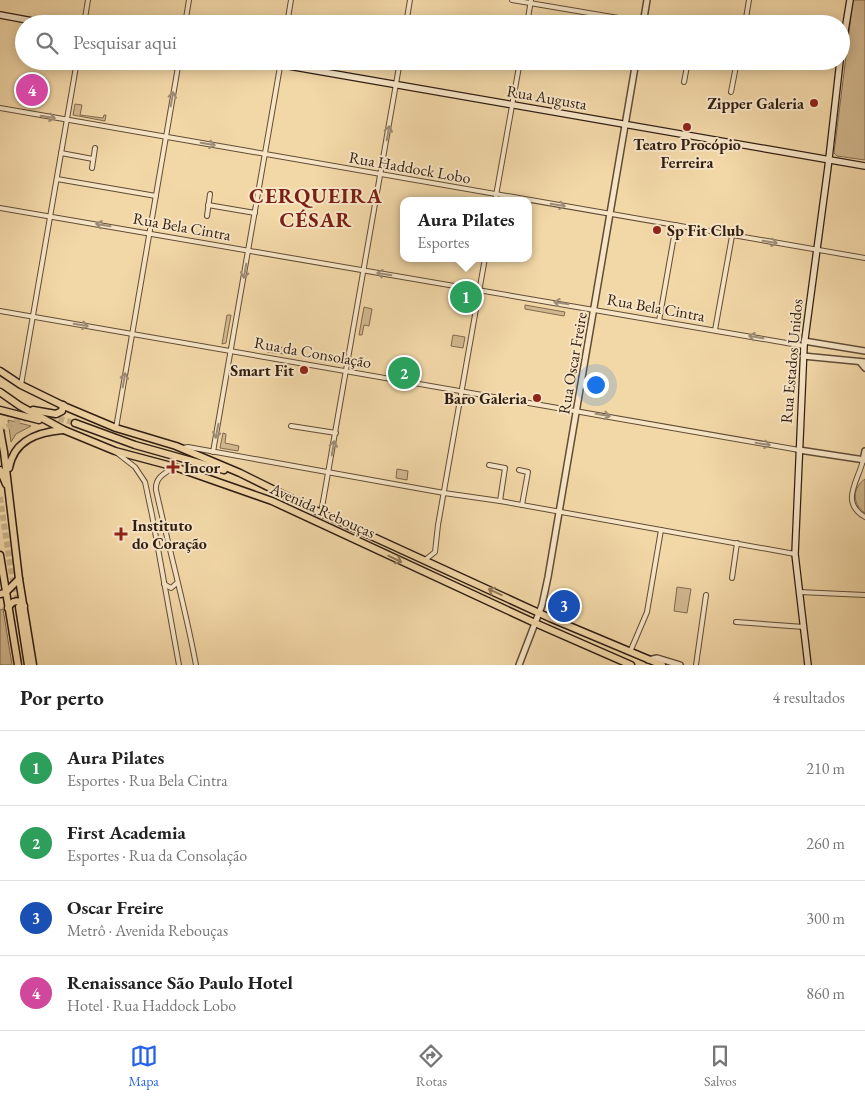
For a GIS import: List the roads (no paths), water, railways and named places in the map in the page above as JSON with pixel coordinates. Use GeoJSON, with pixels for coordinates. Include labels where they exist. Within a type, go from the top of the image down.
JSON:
{"type":"FeatureCollection","features":[{"type":"Feature","properties":{"kind":"main road"},"geometry":{"type":"LineString","coordinates":[[848,15],[850,0]]}},
{"type":"Feature","properties":{"kind":"main road"},"geometry":{"type":"LineString","coordinates":[[0,15],[15,18]]}},
{"type":"Feature","properties":{"kind":"main road","name":"Rua Augusta"},"geometry":{"type":"LineString","coordinates":[[319,70],[865,166]]}},
{"type":"Feature","properties":{"kind":"main road","name":"Rua Estados Unidos"},"geometry":{"type":"LineString","coordinates":[[808,665],[795,554],[804,344],[839,70]]}},
{"type":"Feature","properties":{"kind":"main road","name":"Avenida Rebouças"},"geometry":{"type":"LineString","coordinates":[[0,371],[21,385],[62,405],[116,428],[181,448],[539,613],[662,665]]}},
{"type":"Feature","properties":{"kind":"main road","name":"Avenida Rebouças"},"geometry":{"type":"LineString","coordinates":[[0,392],[20,406],[64,430],[115,452],[174,467],[280,504],[535,623],[629,664]]}},
{"type":"Feature","properties":{"kind":"main road"},"geometry":{"type":"LineString","coordinates":[[20,406],[24,405],[47,414],[56,414],[62,411],[62,405]]}},
{"type":"Feature","properties":{"kind":"main road"},"geometry":{"type":"LineString","coordinates":[[0,410],[54,425]]}},
{"type":"Feature","properties":{"kind":"main road","name":"Avenida Rebouças"},"geometry":{"type":"LineString","coordinates":[[75,423],[135,445],[240,474]]}},
{"type":"Feature","properties":{"kind":"main road"},"geometry":{"type":"LineString","coordinates":[[0,430],[28,665]]}},
{"type":"Feature","properties":{"kind":"main road"},"geometry":{"type":"LineString","coordinates":[[8,487],[10,461],[20,446],[29,437],[38,433],[64,430]]}},
{"type":"Feature","properties":{"kind":"main road"},"geometry":{"type":"LineString","coordinates":[[0,470],[8,487]]}},
{"type":"Feature","properties":{"kind":"main road"},"geometry":{"type":"LineString","coordinates":[[0,555],[3,593],[8,608],[18,665]]}},
{"type":"Feature","properties":{"kind":"main road"},"geometry":{"type":"LineString","coordinates":[[3,593],[19,578]]}},
{"type":"Feature","properties":{"kind":"main road"},"geometry":{"type":"LineString","coordinates":[[8,608],[15,601],[22,603],[21,607],[33,665]]}},
{"type":"Feature","properties":{"kind":"street"},"geometry":{"type":"LineString","coordinates":[[86,15],[88,0]]}},
{"type":"Feature","properties":{"kind":"street"},"geometry":{"type":"LineString","coordinates":[[187,15],[190,0]]}},
{"type":"Feature","properties":{"kind":"street"},"geometry":{"type":"LineString","coordinates":[[288,15],[291,0]]}},
{"type":"Feature","properties":{"kind":"street"},"geometry":{"type":"LineString","coordinates":[[408,15],[410,0]]}},
{"type":"Feature","properties":{"kind":"street"},"geometry":{"type":"LineString","coordinates":[[512,0],[600,15]]}},
{"type":"Feature","properties":{"kind":"street"},"geometry":{"type":"LineString","coordinates":[[644,15],[647,0]]}},
{"type":"Feature","properties":{"kind":"street"},"geometry":{"type":"LineString","coordinates":[[746,15],[749,0]]}},
{"type":"Feature","properties":{"kind":"street"},"geometry":{"type":"LineString","coordinates":[[528,15],[530,2]]}},
{"type":"Feature","properties":{"kind":"street"},"geometry":{"type":"LineString","coordinates":[[21,385],[75,70]]}},
{"type":"Feature","properties":{"kind":"street"},"geometry":{"type":"LineString","coordinates":[[116,428],[177,70]]}},
{"type":"Feature","properties":{"kind":"street"},"geometry":{"type":"LineString","coordinates":[[213,452],[279,70]]}},
{"type":"Feature","properties":{"kind":"street"},"geometry":{"type":"LineString","coordinates":[[321,513],[398,70]]}},
{"type":"Feature","properties":{"kind":"street"},"geometry":{"type":"LineString","coordinates":[[496,195],[518,70]]}},
{"type":"Feature","properties":{"kind":"street","name":"Rua Oscar Freire"},"geometry":{"type":"LineString","coordinates":[[519,665],[539,613],[548,577],[635,70]]}},
{"type":"Feature","properties":{"kind":"street"},"geometry":{"type":"LineString","coordinates":[[684,82],[686,70]]}},
{"type":"Feature","properties":{"kind":"street"},"geometry":{"type":"LineString","coordinates":[[731,92],[736,70]]}},
{"type":"Feature","properties":{"kind":"street","name":"Rua Haddock Lobo"},"geometry":{"type":"LineString","coordinates":[[0,108],[508,197]]}},
{"type":"Feature","properties":{"kind":"street"},"geometry":{"type":"LineString","coordinates":[[92,168],[95,148]]}},
{"type":"Feature","properties":{"kind":"street"},"geometry":{"type":"LineString","coordinates":[[61,153],[93,159]]}},
{"type":"Feature","properties":{"kind":"street"},"geometry":{"type":"LineString","coordinates":[[57,179],[156,196]]}},
{"type":"Feature","properties":{"kind":"street"},"geometry":{"type":"LineString","coordinates":[[207,216],[210,194]]}},
{"type":"Feature","properties":{"kind":"street","name":"Rua Haddock Lobo"},"geometry":{"type":"LineString","coordinates":[[532,201],[865,258]]}},
{"type":"Feature","properties":{"kind":"street"},"geometry":{"type":"LineString","coordinates":[[208,205],[255,213]]}},
{"type":"Feature","properties":{"kind":"street","name":"Rua Bela Cintra"},"geometry":{"type":"LineString","coordinates":[[0,208],[804,344]]}},
{"type":"Feature","properties":{"kind":"street"},"geometry":{"type":"LineString","coordinates":[[659,320],[676,225]]}},
{"type":"Feature","properties":{"kind":"street"},"geometry":{"type":"LineString","coordinates":[[715,330],[732,236]]}},
{"type":"Feature","properties":{"kind":"street"},"geometry":{"type":"LineString","coordinates":[[425,560],[430,558],[435,552],[438,525],[484,262]]}},
{"type":"Feature","properties":{"kind":"street","name":"Rua da Consolação"},"geometry":{"type":"LineString","coordinates":[[0,311],[799,450]]}},
{"type":"Feature","properties":{"kind":"street"},"geometry":{"type":"LineString","coordinates":[[804,344],[865,351]]}},
{"type":"Feature","properties":{"kind":"street"},"geometry":{"type":"LineString","coordinates":[[804,356],[862,362],[865,368]]}},
{"type":"Feature","properties":{"kind":"street"},"geometry":{"type":"LineString","coordinates":[[291,426],[336,434]]}},
{"type":"Feature","properties":{"kind":"street"},"geometry":{"type":"LineString","coordinates":[[181,448],[188,447],[795,554]]}},
{"type":"Feature","properties":{"kind":"street"},"geometry":{"type":"LineString","coordinates":[[799,450],[864,460]]}},
{"type":"Feature","properties":{"kind":"street"},"geometry":{"type":"LineString","coordinates":[[865,451],[861,470],[852,489],[851,500],[858,512],[865,517]]}},
{"type":"Feature","properties":{"kind":"street"},"geometry":{"type":"LineString","coordinates":[[115,452],[135,467],[143,477],[152,515],[179,665]]}},
{"type":"Feature","properties":{"kind":"street"},"geometry":{"type":"LineString","coordinates":[[489,465],[505,468],[500,501]]}},
{"type":"Feature","properties":{"kind":"street"},"geometry":{"type":"LineString","coordinates":[[174,467],[159,478],[156,482],[156,490],[189,627],[196,665]]}},
{"type":"Feature","properties":{"kind":"street"},"geometry":{"type":"LineString","coordinates":[[519,470],[528,472],[522,505]]}},
{"type":"Feature","properties":{"kind":"street"},"geometry":{"type":"LineString","coordinates":[[152,515],[156,512],[161,513]]}},
{"type":"Feature","properties":{"kind":"street"},"geometry":{"type":"LineString","coordinates":[[630,652],[647,612],[661,530]]}},
{"type":"Feature","properties":{"kind":"street"},"geometry":{"type":"LineString","coordinates":[[732,578],[737,543]]}},
{"type":"Feature","properties":{"kind":"street"},"geometry":{"type":"LineString","coordinates":[[164,584],[171,588],[177,583]]}},
{"type":"Feature","properties":{"kind":"street"},"geometry":{"type":"LineString","coordinates":[[799,592],[865,594]]}},
{"type":"Feature","properties":{"kind":"street"},"geometry":{"type":"LineString","coordinates":[[696,665],[706,595]]}},
{"type":"Feature","properties":{"kind":"street"},"geometry":{"type":"LineString","coordinates":[[736,622],[804,627]]}},
{"type":"Feature","properties":{"kind":"street"},"geometry":{"type":"LineString","coordinates":[[648,660],[657,658],[680,665]]}},
{"type":"Feature","properties":{"kind":"tunnel"},"geometry":{"type":"LineString","coordinates":[[0,433],[9,426],[27,418],[55,418],[75,423]]}},
{"type":"Feature","properties":{"kind":"tunnel"},"geometry":{"type":"LineString","coordinates":[[0,497],[11,570],[19,607]]}},
{"type":"Feature","properties":{"kind":"place","name":"Renaissance São Paulo Hotel"},"geometry":{"type":"Point","coordinates":[32,90]}},
{"type":"Feature","properties":{"kind":"place","name":"Zipper Galeria"},"geometry":{"type":"Point","coordinates":[814,103]}},
{"type":"Feature","properties":{"kind":"place","name":"Teatro Procópio Ferreira"},"geometry":{"type":"Point","coordinates":[687,127]}},
{"type":"Feature","properties":{"kind":"place","name":"Sp Fit Club"},"geometry":{"type":"Point","coordinates":[657,230]}},
{"type":"Feature","properties":{"kind":"place","name":"Aura Pilates"},"geometry":{"type":"Point","coordinates":[466,297]}},
{"type":"Feature","properties":{"kind":"place","name":"Smart Fit"},"geometry":{"type":"Point","coordinates":[304,370]}},
{"type":"Feature","properties":{"kind":"place","name":"First Academia"},"geometry":{"type":"Point","coordinates":[404,373]}},
{"type":"Feature","properties":{"kind":"place","name":"Baro Galeria"},"geometry":{"type":"Point","coordinates":[537,398]}},
{"type":"Feature","properties":{"kind":"place","name":"Incor"},"geometry":{"type":"Point","coordinates":[173,467]}},
{"type":"Feature","properties":{"kind":"place","name":"Instituto do Coração"},"geometry":{"type":"Point","coordinates":[121,534]}},
{"type":"Feature","properties":{"kind":"place","name":"Oscar Freire"},"geometry":{"type":"Point","coordinates":[564,606]}},
{"type":"Feature","properties":{"kind":"district","name":"CERQUEIRA CÉSAR"},"geometry":{"type":"Point","coordinates":[316,208]}}]}
